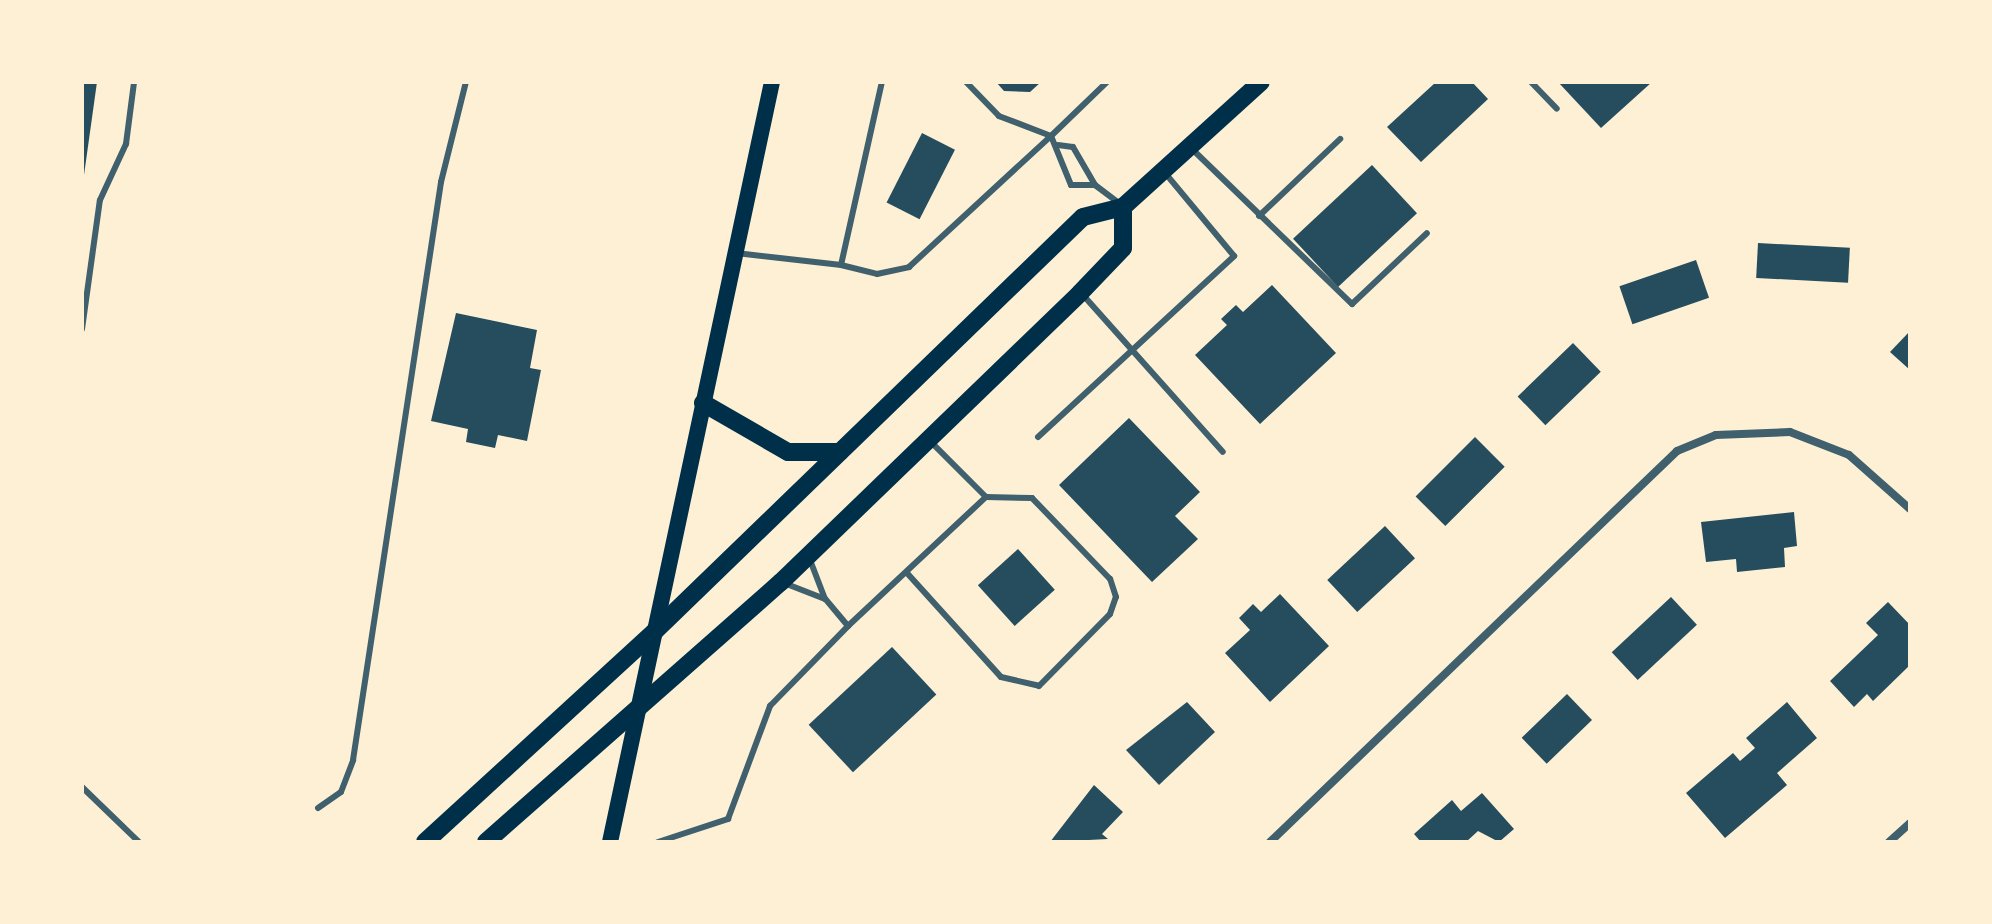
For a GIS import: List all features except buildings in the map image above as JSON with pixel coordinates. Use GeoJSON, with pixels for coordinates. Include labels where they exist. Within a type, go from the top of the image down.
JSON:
{"type":"FeatureCollection","features":[{"type":"Feature","properties":{"kind":"highway"},"geometry":{"type":"LineString","coordinates":[[425,842],[655,631],[1083,217],[1123,207],[1261,82]]}},
{"type":"Feature","properties":{"kind":"highway"},"geometry":{"type":"LineString","coordinates":[[486,842],[781,582],[1080,293],[1123,248],[1123,207]]}},
{"type":"Feature","properties":{"kind":"highway"},"geometry":{"type":"LineString","coordinates":[[703,403],[788,452],[840,452]]}},
{"type":"Feature","properties":{"kind":"main road"},"geometry":{"type":"LineString","coordinates":[[610,842],[772,82]]}},
{"type":"Feature","properties":{"kind":"street"},"geometry":{"type":"LineString","coordinates":[[1270,842],[1677,451],[1716,435],[1790,432],[1849,455],[1910,509]]}},
{"type":"Feature","properties":{"kind":"street"},"geometry":{"type":"LineString","coordinates":[[1889,842],[1910,823]]}},
{"type":"Feature","properties":{"kind":"lane"},"geometry":{"type":"LineString","coordinates":[[82,329],[100,200],[126,144],[134,82]]}},
{"type":"Feature","properties":{"kind":"lane"},"geometry":{"type":"LineString","coordinates":[[318,808],[341,792],[353,760],[441,182],[466,82]]}},
{"type":"Feature","properties":{"kind":"lane"},"geometry":{"type":"LineString","coordinates":[[841,265],[882,82]]}},
{"type":"Feature","properties":{"kind":"lane"},"geometry":{"type":"LineString","coordinates":[[966,82],[999,116],[1051,136],[1058,145],[1071,185],[1095,185]]}},
{"type":"Feature","properties":{"kind":"lane"},"geometry":{"type":"LineString","coordinates":[[735,253],[841,265],[877,274],[909,267],[1107,82]]}},
{"type":"Feature","properties":{"kind":"lane"},"geometry":{"type":"LineString","coordinates":[[1531,82],[1557,109]]}},
{"type":"Feature","properties":{"kind":"lane"},"geometry":{"type":"LineString","coordinates":[[1259,216],[1340,139]]}},
{"type":"Feature","properties":{"kind":"lane"},"geometry":{"type":"LineString","coordinates":[[1058,145],[1073,147],[1095,185],[1123,207]]}},
{"type":"Feature","properties":{"kind":"lane"},"geometry":{"type":"LineString","coordinates":[[1189,146],[1352,304],[1427,233]]}},
{"type":"Feature","properties":{"kind":"lane"},"geometry":{"type":"LineString","coordinates":[[1038,437],[1234,256],[1163,170]]}},
{"type":"Feature","properties":{"kind":"lane"},"geometry":{"type":"LineString","coordinates":[[1080,293],[1223,452]]}},
{"type":"Feature","properties":{"kind":"lane"},"geometry":{"type":"LineString","coordinates":[[907,573],[1001,677],[1039,686],[1110,614],[1116,597],[1110,579],[1032,498],[986,497],[928,440]]}},
{"type":"Feature","properties":{"kind":"lane"},"geometry":{"type":"LineString","coordinates":[[658,842],[728,819],[770,706],[848,626],[986,497]]}},
{"type":"Feature","properties":{"kind":"lane"},"geometry":{"type":"LineString","coordinates":[[808,556],[825,599],[848,626]]}},
{"type":"Feature","properties":{"kind":"lane"},"geometry":{"type":"LineString","coordinates":[[781,582],[825,599]]}},
{"type":"Feature","properties":{"kind":"lane"},"geometry":{"type":"LineString","coordinates":[[82,787],[139,842]]}}]}
